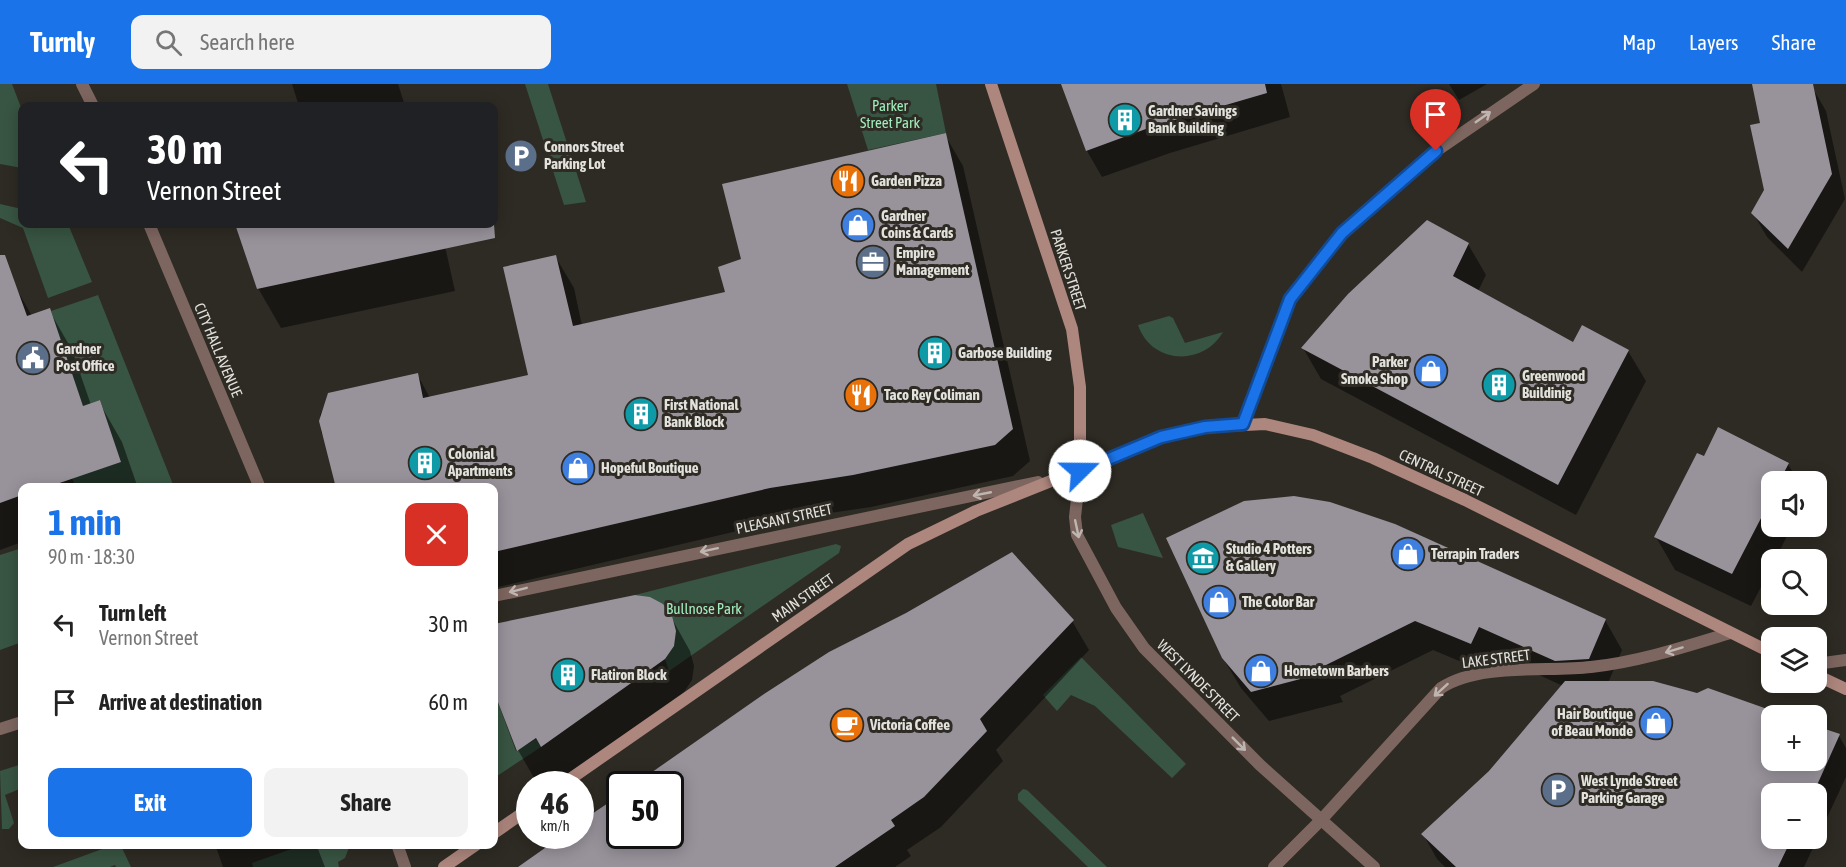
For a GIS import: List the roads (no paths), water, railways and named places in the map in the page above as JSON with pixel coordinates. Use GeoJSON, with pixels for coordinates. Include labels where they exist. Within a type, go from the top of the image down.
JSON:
{"type":"FeatureCollection","features":[{"type":"Feature","properties":{"kind":"main road","name":"PARKER STREET"},"geometry":{"type":"LineString","coordinates":[[991,84],[1072,328],[1080,387],[1080,471]]}},
{"type":"Feature","properties":{"kind":"main road","name":"CENTRAL STREET"},"geometry":{"type":"LineString","coordinates":[[1080,471],[1161,437],[1205,427],[1265,423],[1313,435],[1372,458],[1465,500],[1761,648]]}},
{"type":"Feature","properties":{"kind":"main road","name":"MAIN STREET"},"geometry":{"type":"LineString","coordinates":[[582,771],[908,544],[976,510],[1080,471]]}},
{"type":"Feature","properties":{"kind":"main road"},"geometry":{"type":"LineString","coordinates":[[1827,680],[1846,689]]}},
{"type":"Feature","properties":{"kind":"main road"},"geometry":{"type":"LineString","coordinates":[[498,830],[516,818]]}},
{"type":"Feature","properties":{"kind":"main road"},"geometry":{"type":"LineString","coordinates":[[444,867],[470,849]]}},
{"type":"Feature","properties":{"kind":"street"},"geometry":{"type":"LineString","coordinates":[[82,84],[91,102]]}},
{"type":"Feature","properties":{"kind":"street"},"geometry":{"type":"LineString","coordinates":[[1243,424],[1290,299],[1342,233],[1436,151],[1534,84]]}},
{"type":"Feature","properties":{"kind":"street","name":"CITY HALL AVENUE"},"geometry":{"type":"LineString","coordinates":[[150,228],[258,483]]}},
{"type":"Feature","properties":{"kind":"street","name":"PLEASANT STREET"},"geometry":{"type":"LineString","coordinates":[[498,595],[1027,485],[1080,471]]}},
{"type":"Feature","properties":{"kind":"street","name":"WEST LYNDE STREET"},"geometry":{"type":"LineString","coordinates":[[1080,471],[1075,518],[1077,535],[1120,615],[1144,648],[1260,765],[1374,867]]}},
{"type":"Feature","properties":{"kind":"street","name":"LAKE STREET"},"geometry":{"type":"LineString","coordinates":[[1274,867],[1322,819],[1441,688],[1463,677],[1530,670],[1591,668],[1651,657],[1730,633]]}},
{"type":"Feature","properties":{"kind":"street"},"geometry":{"type":"LineString","coordinates":[[1827,663],[1846,660]]}},
{"type":"Feature","properties":{"kind":"street"},"geometry":{"type":"LineString","coordinates":[[0,729],[18,723]]}},
{"type":"Feature","properties":{"kind":"street"},"geometry":{"type":"LineString","coordinates":[[399,849],[405,867]]}},
{"type":"Feature","properties":{"kind":"place","name":"Gardner Savings Bank Building"},"geometry":{"type":"Point","coordinates":[1125,120]}},
{"type":"Feature","properties":{"kind":"place","name":"Connors Street Parking Lot"},"geometry":{"type":"Point","coordinates":[521,156]}},
{"type":"Feature","properties":{"kind":"place","name":"Garden Pizza"},"geometry":{"type":"Point","coordinates":[848,181]}},
{"type":"Feature","properties":{"kind":"place","name":"Gardner Coins & Cards"},"geometry":{"type":"Point","coordinates":[858,225]}},
{"type":"Feature","properties":{"kind":"place","name":"Empire Management"},"geometry":{"type":"Point","coordinates":[873,262]}},
{"type":"Feature","properties":{"kind":"place","name":"Garbose Building"},"geometry":{"type":"Point","coordinates":[935,353]}},
{"type":"Feature","properties":{"kind":"place","name":"Gardner Post Office"},"geometry":{"type":"Point","coordinates":[33,358]}},
{"type":"Feature","properties":{"kind":"place","name":"Parker Smoke Shop"},"geometry":{"type":"Point","coordinates":[1431,371]}},
{"type":"Feature","properties":{"kind":"place","name":"Greenwood Buildinig"},"geometry":{"type":"Point","coordinates":[1499,385]}},
{"type":"Feature","properties":{"kind":"place","name":"Taco Rey Coliman"},"geometry":{"type":"Point","coordinates":[861,395]}},
{"type":"Feature","properties":{"kind":"place","name":"First National Bank Block"},"geometry":{"type":"Point","coordinates":[641,414]}},
{"type":"Feature","properties":{"kind":"place","name":"Colonial Apartments"},"geometry":{"type":"Point","coordinates":[425,463]}},
{"type":"Feature","properties":{"kind":"place","name":"Hopeful Boutique"},"geometry":{"type":"Point","coordinates":[578,468]}},
{"type":"Feature","properties":{"kind":"place","name":"Terrapin Traders"},"geometry":{"type":"Point","coordinates":[1408,554]}},
{"type":"Feature","properties":{"kind":"place","name":"Studio 4 Potters & Gallery"},"geometry":{"type":"Point","coordinates":[1203,558]}},
{"type":"Feature","properties":{"kind":"place","name":"The Color Bar"},"geometry":{"type":"Point","coordinates":[1219,602]}},
{"type":"Feature","properties":{"kind":"place","name":"Hometown Barbers"},"geometry":{"type":"Point","coordinates":[1261,671]}},
{"type":"Feature","properties":{"kind":"place","name":"Flatiron Block"},"geometry":{"type":"Point","coordinates":[568,675]}},
{"type":"Feature","properties":{"kind":"place","name":"Hair Boutique of Beau Monde"},"geometry":{"type":"Point","coordinates":[1656,723]}},
{"type":"Feature","properties":{"kind":"place","name":"Victoria Coffee"},"geometry":{"type":"Point","coordinates":[847,725]}},
{"type":"Feature","properties":{"kind":"place","name":"West Lynde Street Parking Garage"},"geometry":{"type":"Point","coordinates":[1558,790]}},
{"type":"Feature","properties":{"kind":"park label","name":"Parker Street Park"},"geometry":{"type":"Point","coordinates":[890,114]}},
{"type":"Feature","properties":{"kind":"park label","name":"Bullnose Park"},"geometry":{"type":"Point","coordinates":[704,609]}}]}
